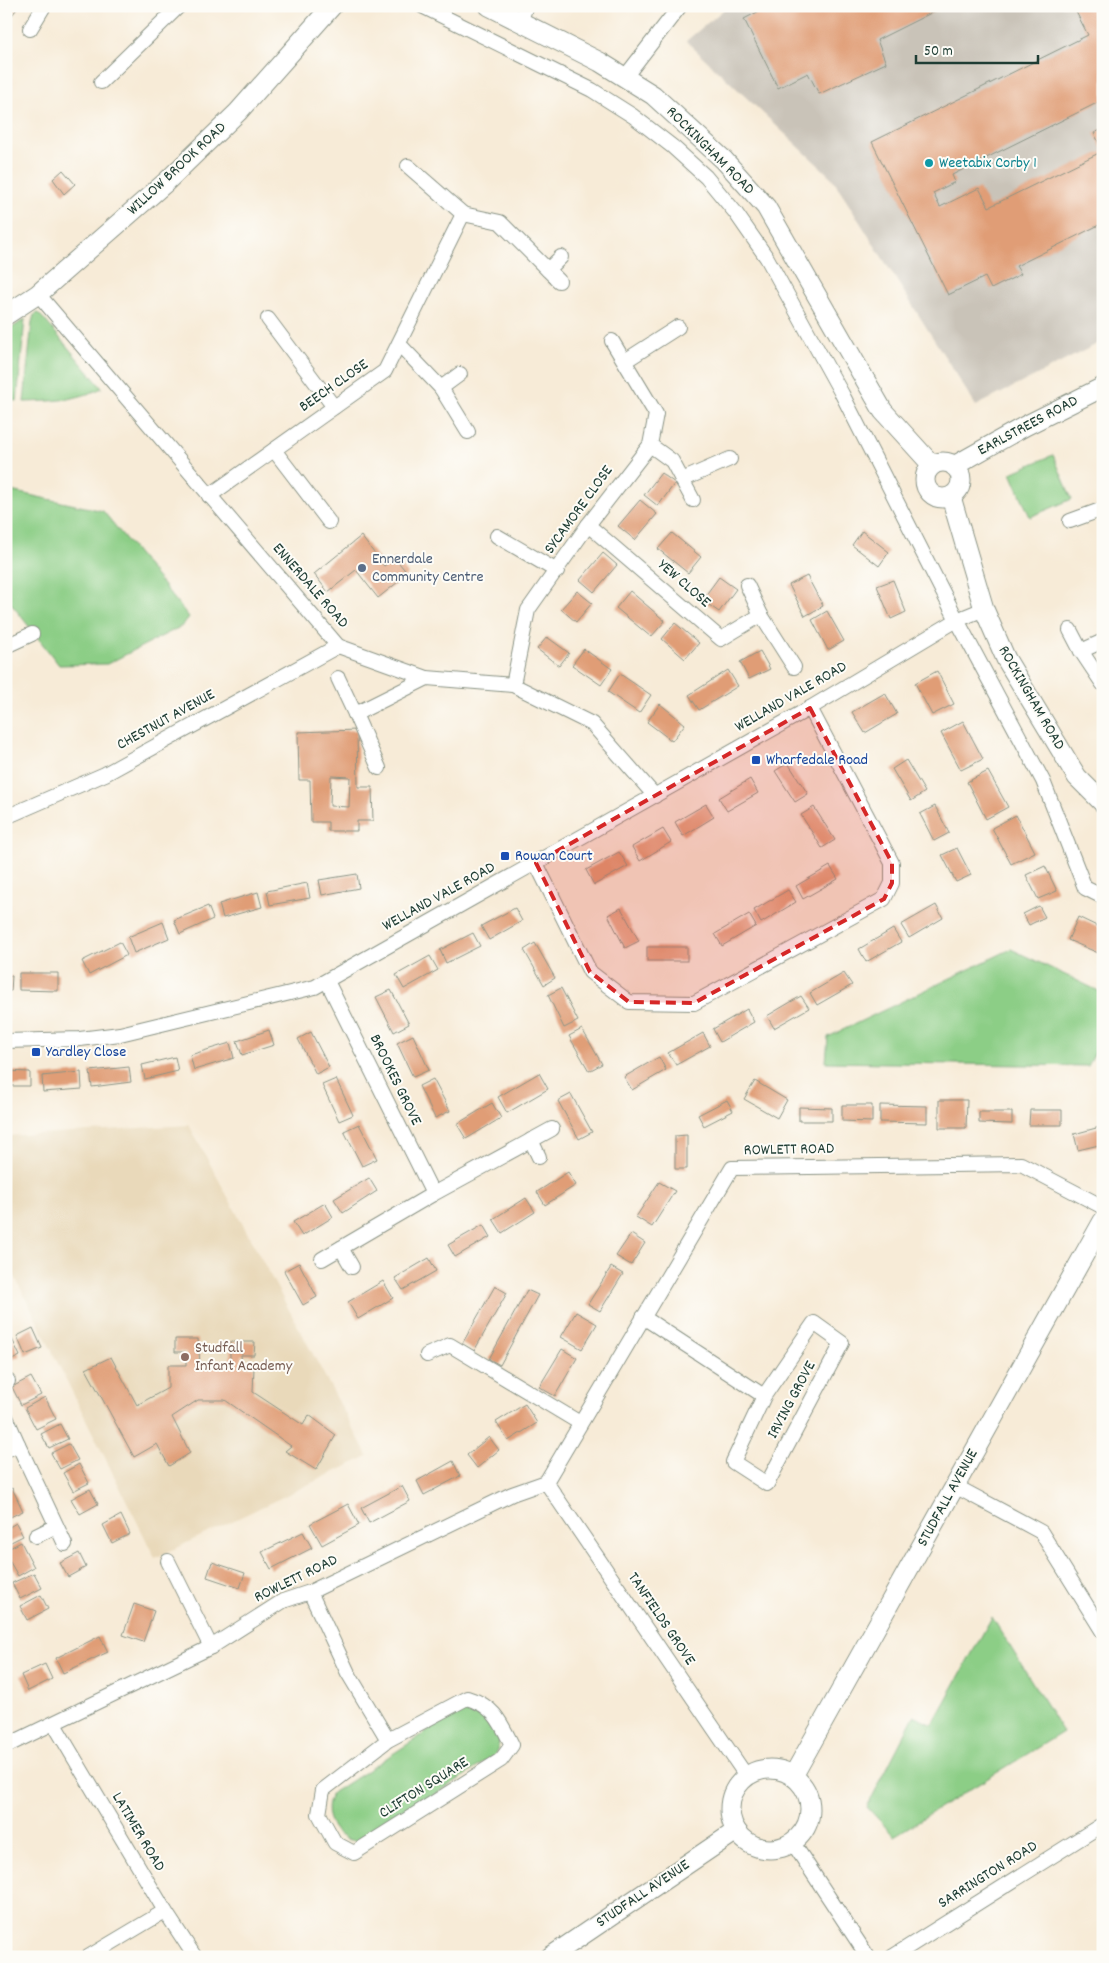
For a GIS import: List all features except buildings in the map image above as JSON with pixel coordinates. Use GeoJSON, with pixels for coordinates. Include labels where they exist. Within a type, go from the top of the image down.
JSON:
{"type":"FeatureCollection","features":[{"type":"Feature","properties":{"kind":"street"},"geometry":{"type":"LineString","coordinates":[[30,29],[44,6]]}},
{"type":"Feature","properties":{"kind":"street"},"geometry":{"type":"LineString","coordinates":[[101,82],[179,6]]}},
{"type":"Feature","properties":{"kind":"street","name":"WILLOW BROOK ROAD"},"geometry":{"type":"LineString","coordinates":[[6,315],[38,294],[166,182],[238,112],[332,6]]}},
{"type":"Feature","properties":{"kind":"street"},"geometry":{"type":"LineString","coordinates":[[422,6],[592,90],[633,116],[673,147],[706,177],[735,212],[767,258],[842,394],[1042,782],[1085,888],[1103,897]]}},
{"type":"Feature","properties":{"kind":"street","name":"ROCKINGHAM ROAD"},"geometry":{"type":"LineString","coordinates":[[489,6],[523,14],[653,95],[724,160],[766,207],[883,411],[932,465]]}},
{"type":"Feature","properties":{"kind":"street"},"geometry":{"type":"LineString","coordinates":[[625,77],[680,6]]}},
{"type":"Feature","properties":{"kind":"street"},"geometry":{"type":"LineString","coordinates":[[408,166],[463,214],[500,222],[559,281]]}},
{"type":"Feature","properties":{"kind":"street","name":"BEECH CLOSE"},"geometry":{"type":"LineString","coordinates":[[209,496],[385,371],[463,214]]}},
{"type":"Feature","properties":{"kind":"street"},"geometry":{"type":"LineString","coordinates":[[548,270],[561,257]]}},
{"type":"Feature","properties":{"kind":"street","name":"ENNERDALE ROAD"},"geometry":{"type":"LineString","coordinates":[[38,294],[338,646],[427,678],[513,685],[592,724],[655,796]]}},
{"type":"Feature","properties":{"kind":"street"},"geometry":{"type":"LineString","coordinates":[[268,319],[334,407]]}},
{"type":"Feature","properties":{"kind":"street"},"geometry":{"type":"LineString","coordinates":[[625,361],[678,327]]}},
{"type":"Feature","properties":{"kind":"street","name":"SYCAMORE CLOSE"},"geometry":{"type":"LineString","coordinates":[[513,685],[528,610],[557,572],[588,525],[650,445],[656,414],[612,341]]}},
{"type":"Feature","properties":{"kind":"street"},"geometry":{"type":"LineString","coordinates":[[399,344],[441,388],[468,432]]}},
{"type":"Feature","properties":{"kind":"street"},"geometry":{"type":"LineString","coordinates":[[441,388],[460,374]]}},
{"type":"Feature","properties":{"kind":"street","name":"EARLSTREES ROAD"},"geometry":{"type":"LineString","coordinates":[[954,466],[1025,426],[1103,388]]}},
{"type":"Feature","properties":{"kind":"street"},"geometry":{"type":"LineString","coordinates":[[650,445],[672,461],[693,500]]}},
{"type":"Feature","properties":{"kind":"street"},"geometry":{"type":"LineString","coordinates":[[274,450],[329,522]]}},
{"type":"Feature","properties":{"kind":"street"},"geometry":{"type":"LineString","coordinates":[[682,480],[730,459]]}},
{"type":"Feature","properties":{"kind":"street"},"geometry":{"type":"LineString","coordinates":[[944,462],[958,470],[961,483],[959,489],[951,497],[939,498],[933,496],[926,489],[924,476],[932,465],[944,462]]}},
{"type":"Feature","properties":{"kind":"street","name":"ROCKINGHAM ROAD"},"geometry":{"type":"LineString","coordinates":[[951,497],[984,609],[1006,659],[1077,777],[1103,803]]}},
{"type":"Feature","properties":{"kind":"street"},"geometry":{"type":"LineString","coordinates":[[1070,521],[1103,509]]}},
{"type":"Feature","properties":{"kind":"street","name":"YEW CLOSE"},"geometry":{"type":"LineString","coordinates":[[588,525],[721,640],[761,615]]}},
{"type":"Feature","properties":{"kind":"street"},"geometry":{"type":"LineString","coordinates":[[497,536],[557,572]]}},
{"type":"Feature","properties":{"kind":"street"},"geometry":{"type":"LineString","coordinates":[[747,585],[761,615],[794,667]]}},
{"type":"Feature","properties":{"kind":"street","name":"WELLAND VALE ROAD"},"geometry":{"type":"LineString","coordinates":[[6,1041],[80,1039],[120,1034],[315,987],[810,708],[957,620],[984,609]]}},
{"type":"Feature","properties":{"kind":"street"},"geometry":{"type":"LineString","coordinates":[[1070,630],[1081,652],[1103,684]]}},
{"type":"Feature","properties":{"kind":"street"},"geometry":{"type":"LineString","coordinates":[[6,646],[32,634]]}},
{"type":"Feature","properties":{"kind":"street"},"geometry":{"type":"LineString","coordinates":[[1081,652],[1103,641]]}},
{"type":"Feature","properties":{"kind":"street","name":"CHESTNUT AVENUE"},"geometry":{"type":"LineString","coordinates":[[6,817],[105,774],[338,646]]}},
{"type":"Feature","properties":{"kind":"street"},"geometry":{"type":"LineString","coordinates":[[338,678],[379,768]]}},
{"type":"Feature","properties":{"kind":"street"},"geometry":{"type":"LineString","coordinates":[[355,714],[427,678]]}},
{"type":"Feature","properties":{"kind":"street"},"geometry":{"type":"LineString","coordinates":[[536,862],[590,972],[629,1002],[694,1003],[884,899],[892,883],[892,863],[810,708]]}},
{"type":"Feature","properties":{"kind":"street","name":"BROOKES GROVE"},"geometry":{"type":"LineString","coordinates":[[327,981],[433,1194]]}},
{"type":"Feature","properties":{"kind":"street"},"geometry":{"type":"LineString","coordinates":[[322,1259],[433,1194],[552,1128]]}},
{"type":"Feature","properties":{"kind":"street"},"geometry":{"type":"LineString","coordinates":[[531,1140],[539,1158]]}},
{"type":"Feature","properties":{"kind":"street","name":"ROWLETT ROAD"},"geometry":{"type":"LineString","coordinates":[[6,1746],[211,1647],[283,1601],[310,1592],[512,1494],[546,1482],[732,1168],[1021,1164],[1103,1207]]}},
{"type":"Feature","properties":{"kind":"street","name":"STUDFALL AVENUE"},"geometry":{"type":"LineString","coordinates":[[793,1776],[1103,1221]]}},
{"type":"Feature","properties":{"kind":"street"},"geometry":{"type":"LineString","coordinates":[[341,1248],[352,1267]]}},
{"type":"Feature","properties":{"kind":"street","name":"IRVING GROVE"},"geometry":{"type":"LineString","coordinates":[[643,1317],[764,1396]]}},
{"type":"Feature","properties":{"kind":"street","name":"IRVING GROVE"},"geometry":{"type":"LineString","coordinates":[[814,1323],[842,1343],[767,1484],[733,1462],[764,1396],[814,1323]]}},
{"type":"Feature","properties":{"kind":"street"},"geometry":{"type":"LineString","coordinates":[[427,1355],[450,1344],[580,1424]]}},
{"type":"Feature","properties":{"kind":"street"},"geometry":{"type":"LineString","coordinates":[[6,1417],[12,1447],[65,1544]]}},
{"type":"Feature","properties":{"kind":"street","name":"TANFIELDS GROVE"},"geometry":{"type":"LineString","coordinates":[[546,1482],[747,1776]]}},
{"type":"Feature","properties":{"kind":"street"},"geometry":{"type":"LineString","coordinates":[[955,1486],[1040,1532],[1103,1632]]}},
{"type":"Feature","properties":{"kind":"street"},"geometry":{"type":"LineString","coordinates":[[36,1536],[56,1526]]}},
{"type":"Feature","properties":{"kind":"street"},"geometry":{"type":"LineString","coordinates":[[168,1561],[211,1647]]}},
{"type":"Feature","properties":{"kind":"street"},"geometry":{"type":"LineString","coordinates":[[310,1592],[348,1672],[388,1740]]}},
{"type":"Feature","properties":{"kind":"street","name":"CLIFTON SQUARE"},"geometry":{"type":"LineString","coordinates":[[467,1698],[483,1703],[501,1722],[512,1745],[501,1760],[354,1853],[335,1843],[319,1814],[323,1790],[388,1740],[467,1698]]}},
{"type":"Feature","properties":{"kind":"street","name":"LATIMER ROAD"},"geometry":{"type":"LineString","coordinates":[[54,1724],[165,1911],[196,1957]]}},
{"type":"Feature","properties":{"kind":"street"},"geometry":{"type":"LineString","coordinates":[[770,1769],[793,1776],[802,1785],[808,1796],[811,1809],[809,1822],[803,1833],[793,1843],[782,1848],[769,1850],[756,1847],[736,1831],[731,1820],[732,1796],[747,1776],[758,1771],[770,1769]]}},
{"type":"Feature","properties":{"kind":"street","name":"SARRINGTON ROAD"},"geometry":{"type":"LineString","coordinates":[[892,1957],[1103,1824]]}},
{"type":"Feature","properties":{"kind":"street","name":"STUDFALL AVENUE"},"geometry":{"type":"LineString","coordinates":[[550,1957],[736,1831]]}},
{"type":"Feature","properties":{"kind":"street"},"geometry":{"type":"LineString","coordinates":[[793,1843],[868,1957]]}},
{"type":"Feature","properties":{"kind":"street"},"geometry":{"type":"LineString","coordinates":[[88,1957],[165,1911]]}},
{"type":"Feature","properties":{"kind":"highlighted area"},"geometry":{"type":"Polygon","coordinates":[[[810,708],[892,863],[892,883],[884,899],[694,1003],[629,1002],[590,972],[536,863],[810,708]]]}},
{"type":"Feature","properties":{"kind":"shaded area"},"geometry":{"type":"Polygon","coordinates":[[[728,6],[1103,6],[1103,341],[976,406],[832,178],[686,41],[728,6]]]}},
{"type":"Feature","properties":{"kind":"shaded area","name":"Studfall Infant Academy"},"geometry":{"type":"Polygon","coordinates":[[[189,1125],[368,1456],[155,1558],[6,1259],[6,1136],[189,1125]]]}},
{"type":"Feature","properties":{"kind":"green space"},"geometry":{"type":"Polygon","coordinates":[[[38,313],[102,388],[73,398],[24,402],[32,322],[34,315],[38,313]]]}},
{"type":"Feature","properties":{"kind":"green space"},"geometry":{"type":"Polygon","coordinates":[[[25,319],[17,401],[6,400],[6,332],[25,319]]]}},
{"type":"Feature","properties":{"kind":"green space"},"geometry":{"type":"Polygon","coordinates":[[[1053,455],[1072,499],[1030,517],[1011,473],[1053,455]]]}},
{"type":"Feature","properties":{"kind":"green space"},"geometry":{"type":"Polygon","coordinates":[[[6,490],[103,511],[189,617],[182,626],[107,664],[59,665],[6,597],[6,490]]]}},
{"type":"Feature","properties":{"kind":"green space"},"geometry":{"type":"Polygon","coordinates":[[[1011,949],[1103,993],[1103,1037],[1088,1066],[826,1062],[828,1037],[1011,949]]]}},
{"type":"Feature","properties":{"kind":"green space"},"geometry":{"type":"Polygon","coordinates":[[[992,1617],[1063,1732],[894,1836],[867,1807],[914,1716],[932,1725],[992,1617]]]}},
{"type":"Feature","properties":{"kind":"green space"},"geometry":{"type":"Polygon","coordinates":[[[462,1709],[478,1710],[485,1713],[495,1724],[498,1730],[499,1744],[493,1757],[368,1838],[350,1840],[338,1834],[330,1823],[327,1810],[330,1797],[334,1792],[462,1709]]]}},
{"type":"Feature","properties":{"kind":"place","name":"Weetabix Corby 1"},"geometry":{"type":"Point","coordinates":[929,163]}},
{"type":"Feature","properties":{"kind":"place","name":"Ennerdale Community Centre"},"geometry":{"type":"Point","coordinates":[362,568]}},
{"type":"Feature","properties":{"kind":"place","name":"Wharfedale Road"},"geometry":{"type":"Point","coordinates":[756,760]}},
{"type":"Feature","properties":{"kind":"place","name":"Rowan Court"},"geometry":{"type":"Point","coordinates":[505,856]}},
{"type":"Feature","properties":{"kind":"place","name":"Yardley Close"},"geometry":{"type":"Point","coordinates":[36,1052]}},
{"type":"Feature","properties":{"kind":"place","name":"Studfall Infant Academy"},"geometry":{"type":"Point","coordinates":[185,1357]}}]}
